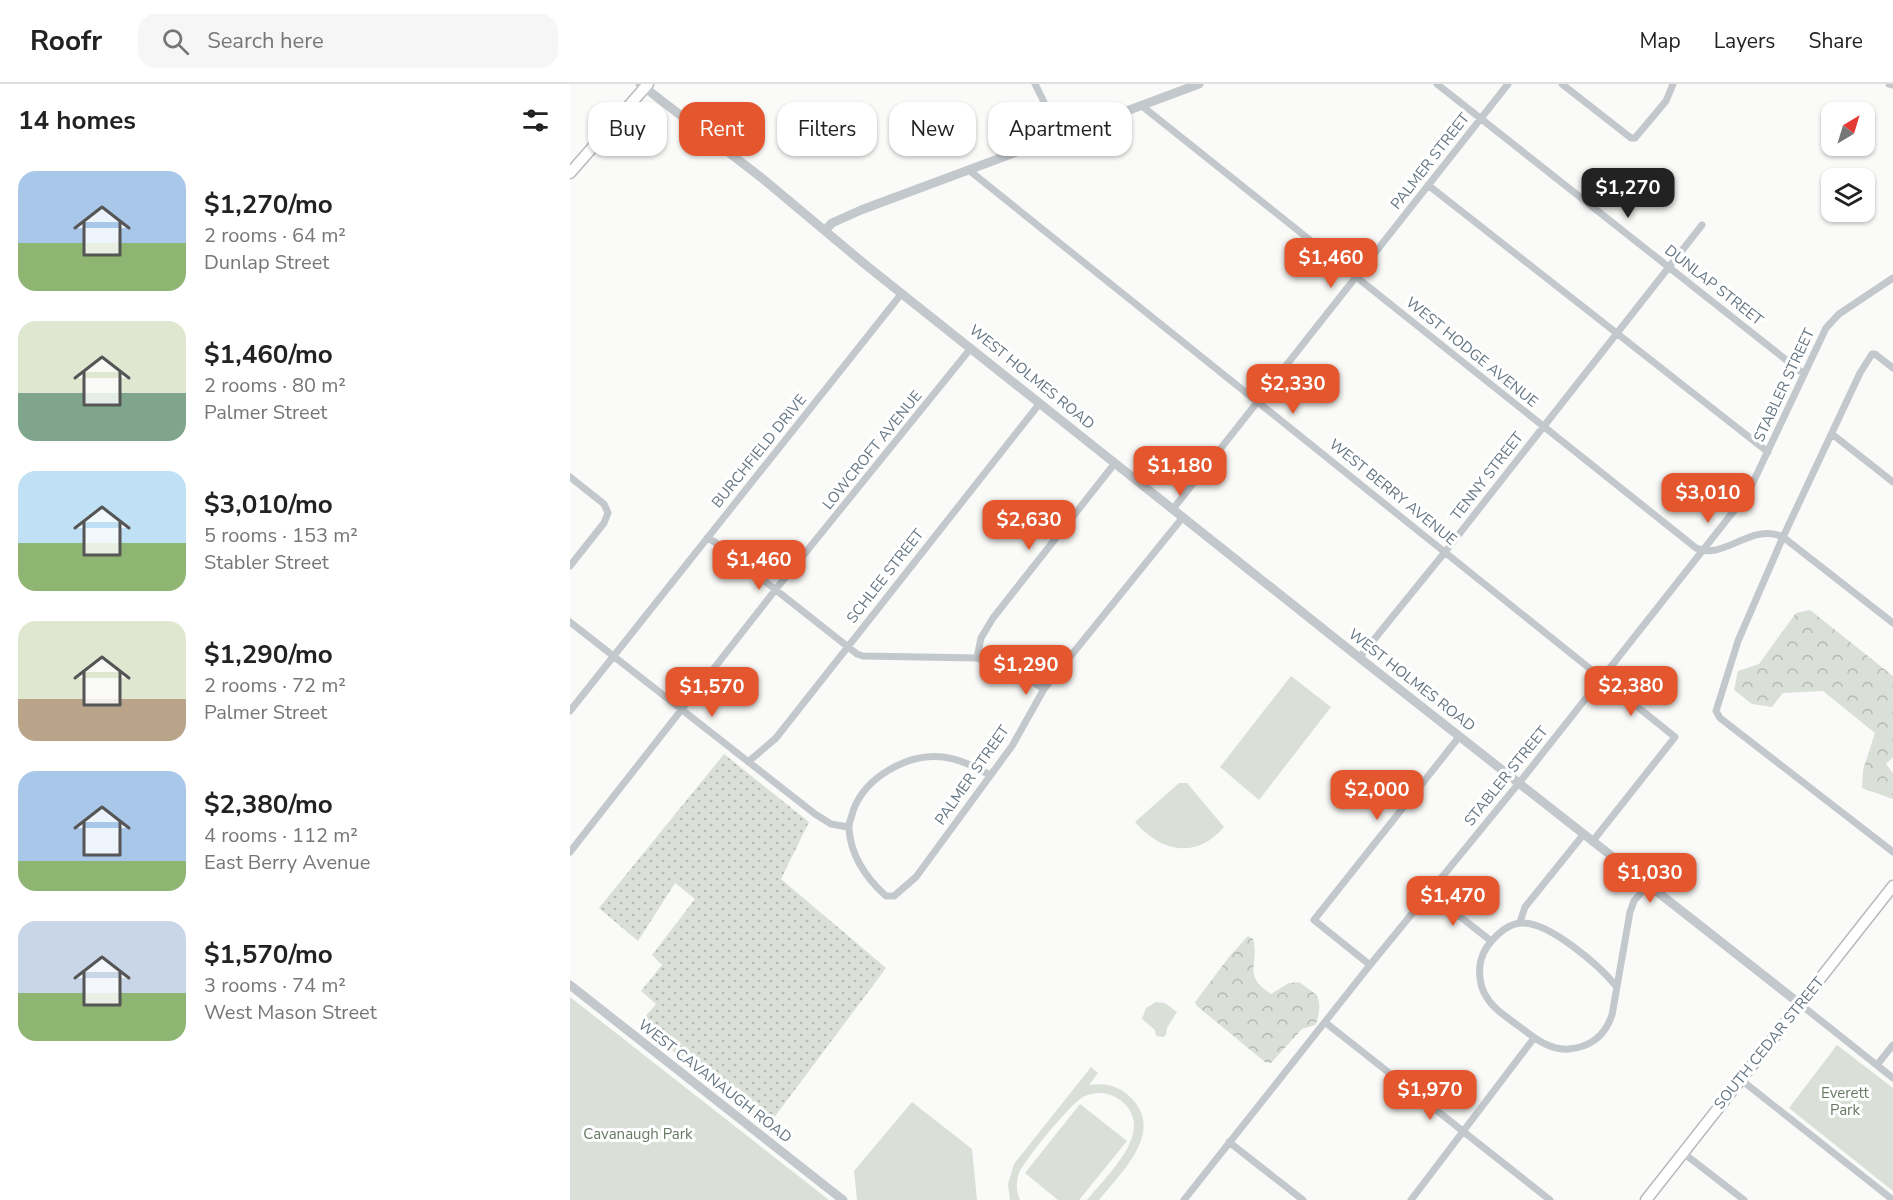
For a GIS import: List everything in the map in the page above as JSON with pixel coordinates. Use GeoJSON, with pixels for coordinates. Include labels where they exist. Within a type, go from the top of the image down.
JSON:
{"type":"FeatureCollection","features":[{"type":"Feature","properties":{"kind":"main road"},"geometry":{"type":"LineString","coordinates":[[570,173],[644,85]]}},
{"type":"Feature","properties":{"kind":"main road","name":"SOUTH CEDAR STREET"},"geometry":{"type":"LineString","coordinates":[[1646,1200],[1893,886]]}},
{"type":"Feature","properties":{"kind":"street"},"geometry":{"type":"LineString","coordinates":[[1035,84],[1044,102]]}},
{"type":"Feature","properties":{"kind":"street"},"geometry":{"type":"LineString","coordinates":[[1132,110],[1199,84]]}},
{"type":"Feature","properties":{"kind":"street","name":"DUNLAP STREET"},"geometry":{"type":"LineString","coordinates":[[1437,84],[1804,374]]}},
{"type":"Feature","properties":{"kind":"street","name":"PALMER STREET"},"geometry":{"type":"LineString","coordinates":[[1173,509],[1508,84]]}},
{"type":"Feature","properties":{"kind":"street"},"geometry":{"type":"LineString","coordinates":[[1562,84],[1631,138],[1635,138],[1666,101],[1672,84]]}},
{"type":"Feature","properties":{"kind":"street","name":"WEST HOLMES ROAD"},"geometry":{"type":"LineString","coordinates":[[644,85],[1359,658],[1800,1004]]}},
{"type":"Feature","properties":{"kind":"street","name":"WEST HODGE AVENUE"},"geometry":{"type":"LineString","coordinates":[[1142,106],[1702,551]]}},
{"type":"Feature","properties":{"kind":"street"},"geometry":{"type":"LineString","coordinates":[[825,230],[832,223],[861,210],[1010,156]]}},
{"type":"Feature","properties":{"kind":"street","name":"WEST BERRY AVENUE"},"geometry":{"type":"LineString","coordinates":[[970,171],[1675,737],[1592,842]]}},
{"type":"Feature","properties":{"kind":"street"},"geometry":{"type":"LineString","coordinates":[[1428,185],[1768,452]]}},
{"type":"Feature","properties":{"kind":"street","name":"TENNY STREET"},"geometry":{"type":"LineString","coordinates":[[1359,658],[1702,225]]}},
{"type":"Feature","properties":{"kind":"street","name":"STABLER STREET"},"geometry":{"type":"LineString","coordinates":[[1184,1200],[1748,493],[1824,332],[1833,319],[1893,278]]}},
{"type":"Feature","properties":{"kind":"street","name":"BURCHFIELD DRIVE"},"geometry":{"type":"LineString","coordinates":[[570,711],[902,293]]}},
{"type":"Feature","properties":{"kind":"street","name":"LOWCROFT AVENUE"},"geometry":{"type":"LineString","coordinates":[[570,852],[776,590],[971,348]]}},
{"type":"Feature","properties":{"kind":"street"},"geometry":{"type":"LineString","coordinates":[[1893,368],[1872,354],[1860,373],[1783,537],[1738,641],[1716,711],[1718,716],[1893,852]]}},
{"type":"Feature","properties":{"kind":"street","name":"SCHLEE STREET"},"geometry":{"type":"LineString","coordinates":[[748,762],[776,738],[1040,403]]}},
{"type":"Feature","properties":{"kind":"street"},"geometry":{"type":"LineString","coordinates":[[1832,434],[1893,482]]}},
{"type":"Feature","properties":{"kind":"street"},"geometry":{"type":"LineString","coordinates":[[977,658],[981,638],[993,618],[1116,463]]}},
{"type":"Feature","properties":{"kind":"street"},"geometry":{"type":"LineString","coordinates":[[570,477],[604,504],[608,513],[604,524],[570,566]]}},
{"type":"Feature","properties":{"kind":"street","name":"PALMER STREET"},"geometry":{"type":"LineString","coordinates":[[848,826],[858,863],[865,875],[886,896],[894,896],[916,877],[1012,746],[1044,689],[1183,517]]}},
{"type":"Feature","properties":{"kind":"street"},"geometry":{"type":"LineString","coordinates":[[1702,551],[1713,550],[1767,531],[1783,537],[1893,623]]}},
{"type":"Feature","properties":{"kind":"street"},"geometry":{"type":"LineString","coordinates":[[707,538],[863,656],[977,658],[993,662],[1028,678],[1044,689]]}},
{"type":"Feature","properties":{"kind":"street"},"geometry":{"type":"LineString","coordinates":[[570,622],[815,814],[831,824],[848,826],[856,803],[872,782],[904,763],[942,757],[964,761],[990,775]]}},
{"type":"Feature","properties":{"kind":"street"},"geometry":{"type":"LineString","coordinates":[[1370,965],[1314,920],[1459,737]]}},
{"type":"Feature","properties":{"kind":"street"},"geometry":{"type":"LineString","coordinates":[[1520,922],[1525,907],[1583,835]]}},
{"type":"Feature","properties":{"kind":"street"},"geometry":{"type":"LineString","coordinates":[[1616,986],[1591,961],[1547,929],[1536,924],[1520,922],[1504,930],[1491,941],[1481,960],[1480,979],[1484,994],[1492,1004],[1534,1038],[1564,1050],[1579,1048],[1597,1039],[1606,1030],[1612,1015],[1630,912],[1634,901],[1648,885]]}},
{"type":"Feature","properties":{"kind":"street"},"geometry":{"type":"LineString","coordinates":[[1429,892],[1491,941]]}},
{"type":"Feature","properties":{"kind":"street","name":"WEST CAVANAUGH ROAD"},"geometry":{"type":"LineString","coordinates":[[570,986],[843,1200]]}},
{"type":"Feature","properties":{"kind":"street"},"geometry":{"type":"LineString","coordinates":[[1800,1004],[1893,1078]]}},
{"type":"Feature","properties":{"kind":"street"},"geometry":{"type":"LineString","coordinates":[[1326,1023],[1550,1200]]}},
{"type":"Feature","properties":{"kind":"street"},"geometry":{"type":"LineString","coordinates":[[1411,1200],[1534,1038]]}},
{"type":"Feature","properties":{"kind":"street"},"geometry":{"type":"LineString","coordinates":[[1877,1065],[1893,1045]]}},
{"type":"Feature","properties":{"kind":"street"},"geometry":{"type":"LineString","coordinates":[[1740,1079],[1893,1200]]}},
{"type":"Feature","properties":{"kind":"street"},"geometry":{"type":"LineString","coordinates":[[1229,1142],[1302,1200]]}},
{"type":"Feature","properties":{"kind":"street"},"geometry":{"type":"LineString","coordinates":[[1682,1152],[1744,1200]]}},
{"type":"Feature","properties":{"kind":"green space"},"geometry":{"type":"Polygon","coordinates":[[[1810,610],[1893,676],[1893,757],[1886,764],[1893,773],[1893,799],[1862,788],[1863,770],[1875,733],[1823,691],[1783,693],[1772,707],[1752,704],[1734,690],[1738,671],[1759,664],[1796,613],[1810,610]]]}},
{"type":"Feature","properties":{"kind":"green space"},"geometry":{"type":"Polygon","coordinates":[[[1291,676],[1331,707],[1259,800],[1220,767],[1291,676]]]}},
{"type":"Feature","properties":{"kind":"green space"},"geometry":{"type":"Polygon","coordinates":[[[724,754],[809,822],[781,879],[886,968],[767,1127],[639,1024],[656,1004],[641,991],[662,965],[652,955],[695,899],[675,883],[638,941],[599,908],[724,754]]]}},
{"type":"Feature","properties":{"kind":"green space"},"geometry":{"type":"Polygon","coordinates":[[[1179,783],[1187,783],[1224,827],[1202,844],[1190,848],[1179,848],[1156,840],[1135,822],[1179,783]]]}},
{"type":"Feature","properties":{"kind":"green space"},"geometry":{"type":"Polygon","coordinates":[[[1248,936],[1253,939],[1255,948],[1254,975],[1262,987],[1271,994],[1289,983],[1299,982],[1319,1000],[1315,1025],[1302,1029],[1271,1063],[1265,1062],[1195,1002],[1248,936]]]}},
{"type":"Feature","properties":{"kind":"green space","name":"Cavanaugh Park"},"geometry":{"type":"Polygon","coordinates":[[[570,997],[829,1200],[570,1200],[570,997]]]}},
{"type":"Feature","properties":{"kind":"green space"},"geometry":{"type":"Polygon","coordinates":[[[1156,1002],[1165,1003],[1177,1012],[1163,1037],[1156,1036],[1155,1030],[1142,1019],[1146,1008],[1156,1002]]]}},
{"type":"Feature","properties":{"kind":"green space","name":"Everett Park"},"geometry":{"type":"Polygon","coordinates":[[[1837,1045],[1893,1088],[1893,1191],[1789,1108],[1837,1045]]]}},
{"type":"Feature","properties":{"kind":"green space"},"geometry":{"type":"Polygon","coordinates":[[[1091,1067],[1098,1073],[1089,1085],[1115,1087],[1128,1095],[1139,1108],[1143,1122],[1142,1136],[1137,1150],[1099,1200],[1087,1200],[1125,1152],[1132,1138],[1134,1124],[1131,1112],[1116,1097],[1103,1093],[1085,1096],[1060,1119],[1030,1156],[1018,1176],[1017,1190],[1020,1200],[1010,1200],[1008,1184],[1014,1164],[1091,1067]]]}},
{"type":"Feature","properties":{"kind":"green space"},"geometry":{"type":"Polygon","coordinates":[[[912,1102],[972,1149],[977,1200],[857,1200],[854,1171],[912,1102]]]}},
{"type":"Feature","properties":{"kind":"green space"},"geometry":{"type":"Polygon","coordinates":[[[1080,1104],[1127,1141],[1079,1200],[1058,1200],[1025,1173],[1080,1104]]]}}]}
